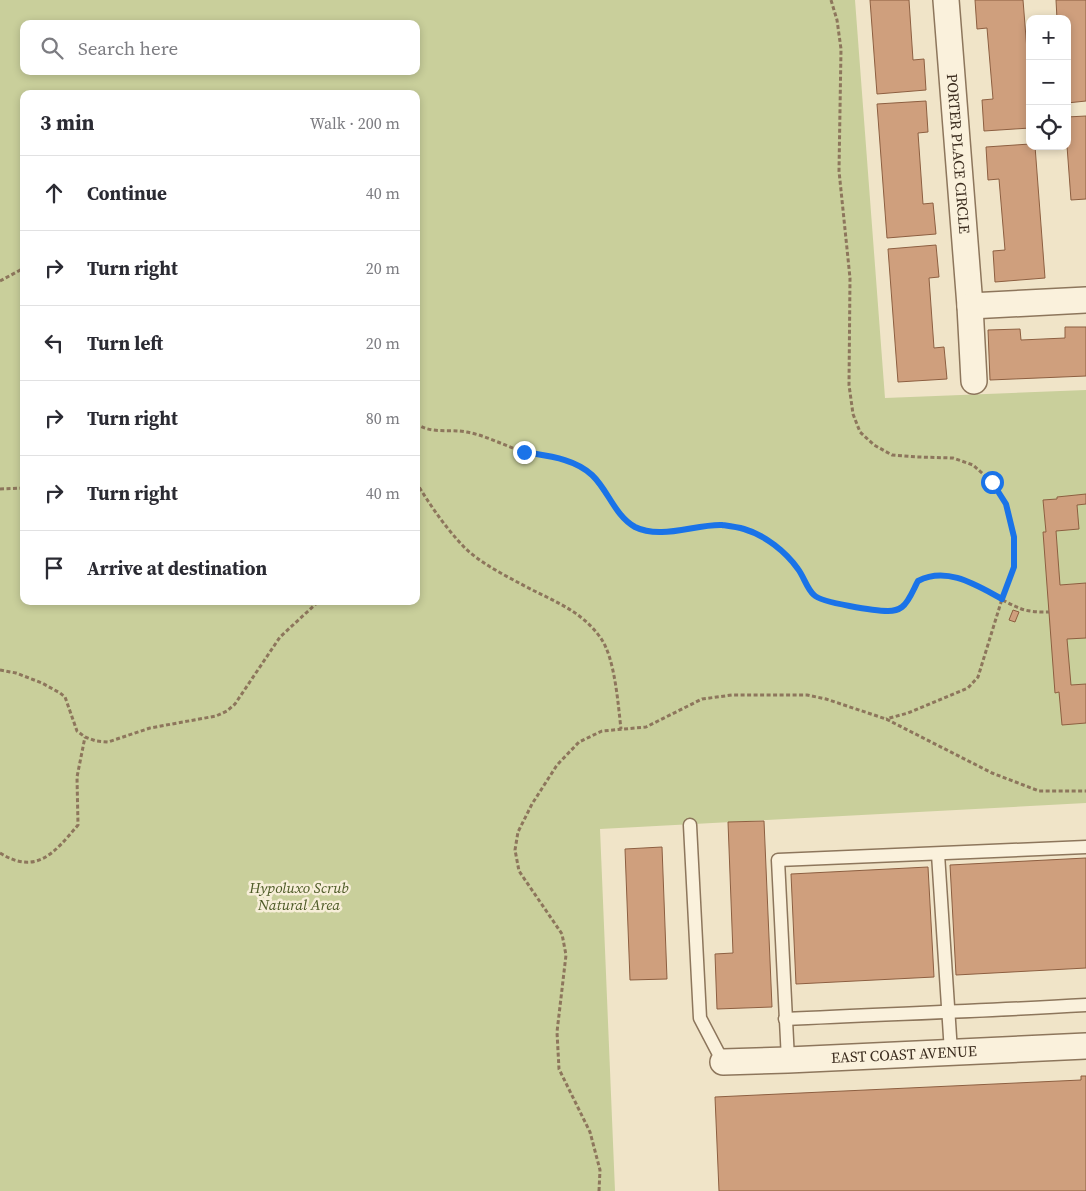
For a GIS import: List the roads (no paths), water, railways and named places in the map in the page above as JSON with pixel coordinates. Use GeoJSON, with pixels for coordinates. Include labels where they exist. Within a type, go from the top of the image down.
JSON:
{"type":"FeatureCollection","features":[{"type":"Feature","properties":{"kind":"street","name":"PORTER PLACE CIRCLE"},"geometry":{"type":"LineString","coordinates":[[946,0],[970,306],[974,381]]}},
{"type":"Feature","properties":{"kind":"street"},"geometry":{"type":"LineString","coordinates":[[970,306],[1086,300]]}},
{"type":"Feature","properties":{"kind":"street","name":"EAST COAST AVENUE"},"geometry":{"type":"LineString","coordinates":[[723,1062],[1086,1046]]}},
{"type":"Feature","properties":{"kind":"lane"},"geometry":{"type":"LineString","coordinates":[[690,825],[700,1018],[723,1062]]}},
{"type":"Feature","properties":{"kind":"lane"},"geometry":{"type":"LineString","coordinates":[[788,1060],[778,860],[1086,847]]}},
{"type":"Feature","properties":{"kind":"lane"},"geometry":{"type":"LineString","coordinates":[[938,854],[951,1052]]}},
{"type":"Feature","properties":{"kind":"lane"},"geometry":{"type":"LineString","coordinates":[[786,1019],[1086,1004]]}},
{"type":"Feature","properties":{"kind":"park label","name":"Hypoluxo Scrub Natural Area"},"geometry":{"type":"Point","coordinates":[299,896]}}]}
